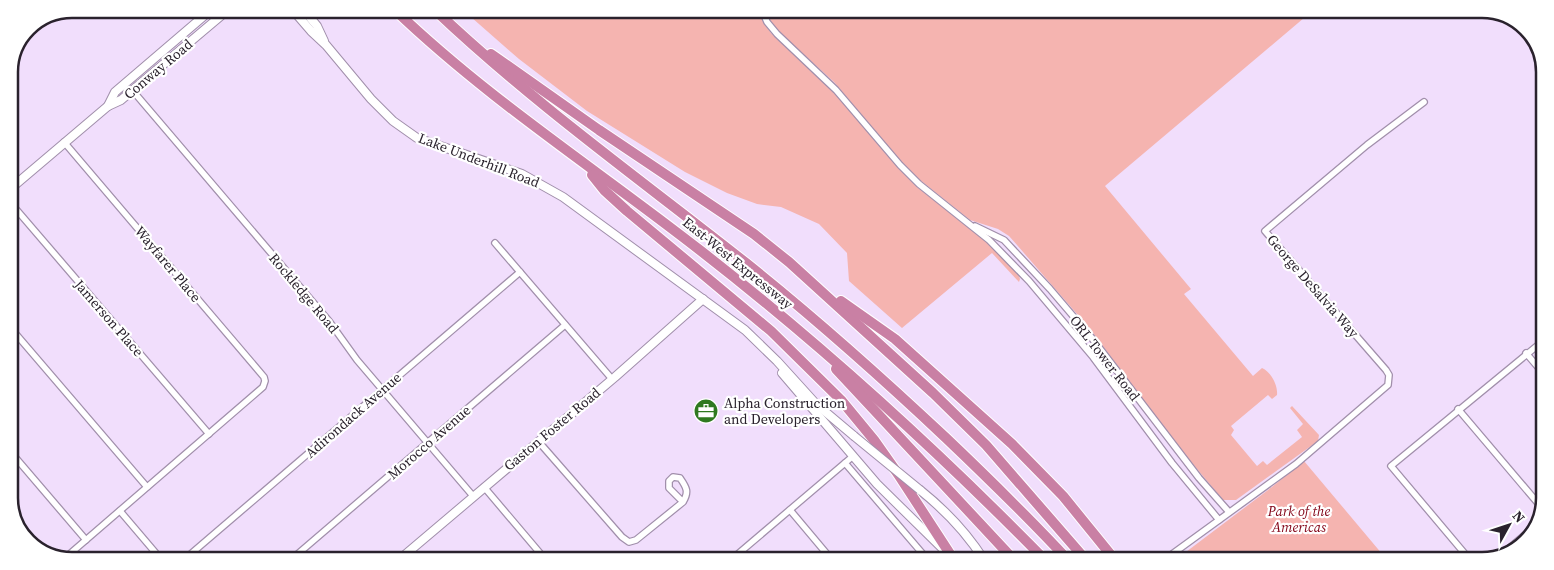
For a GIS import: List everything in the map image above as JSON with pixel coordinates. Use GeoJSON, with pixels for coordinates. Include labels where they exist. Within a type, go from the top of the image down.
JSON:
{"type":"FeatureCollection","features":[{"type":"Feature","properties":{"kind":"highway","name":"East-West Expressway"},"geometry":{"type":"LineString","coordinates":[[404,18],[461,68],[584,164],[763,299],[877,397],[1037,552]]}},
{"type":"Feature","properties":{"kind":"highway","name":"East-West Expressway"},"geometry":{"type":"LineString","coordinates":[[443,18],[512,78],[747,264],[838,340],[902,397],[997,487],[1060,552]]}},
{"type":"Feature","properties":{"kind":"highway"},"geometry":{"type":"LineString","coordinates":[[457,31],[523,75],[599,130],[754,234],[808,279],[933,393],[986,445],[1079,552]]}},
{"type":"Feature","properties":{"kind":"highway"},"geometry":{"type":"LineString","coordinates":[[584,164],[604,190],[771,331],[841,400],[874,440],[949,552]]}},
{"type":"Feature","properties":{"kind":"highway"},"geometry":{"type":"LineString","coordinates":[[808,279],[895,339],[965,400],[1038,469],[1108,552]]}},
{"type":"Feature","properties":{"kind":"highway"},"geometry":{"type":"LineString","coordinates":[[820,348],[842,376],[1007,552]]}},
{"type":"Feature","properties":{"kind":"main road","name":"Conway Road"},"geometry":{"type":"LineString","coordinates":[[108,106],[115,92],[201,18]]}},
{"type":"Feature","properties":{"kind":"main road","name":"Conway Road"},"geometry":{"type":"LineString","coordinates":[[18,182],[64,142],[108,106],[121,100],[218,18]]}},
{"type":"Feature","properties":{"kind":"main road","name":"Lake Underhill Road"},"geometry":{"type":"LineString","coordinates":[[300,18],[326,45],[371,99],[393,121],[417,138],[522,174],[563,197],[745,330],[777,361],[816,404],[952,519],[979,552]]}},
{"type":"Feature","properties":{"kind":"main road","name":"Lake Underhill Road"},"geometry":{"type":"LineString","coordinates":[[310,18],[317,26],[326,45]]}},
{"type":"Feature","properties":{"kind":"main road","name":"Gaston Foster Road"},"geometry":{"type":"LineString","coordinates":[[408,552],[703,299]]}},
{"type":"Feature","properties":{"kind":"main road","name":"Lake Underhill Road"},"geometry":{"type":"LineString","coordinates":[[745,330],[852,457],[946,552]]}},
{"type":"Feature","properties":{"kind":"street","name":"ORL Tower Road"},"geometry":{"type":"LineString","coordinates":[[765,18],[776,34],[836,90],[900,165],[919,184],[996,246],[1029,281],[1074,334],[1172,463],[1219,520]]}},
{"type":"Feature","properties":{"kind":"street","name":"Rockledge Road"},"geometry":{"type":"LineString","coordinates":[[132,91],[329,321],[357,360],[473,496]]}},
{"type":"Feature","properties":{"kind":"street","name":"George DeSalvia Way"},"geometry":{"type":"LineString","coordinates":[[1229,512],[1296,464],[1388,385],[1389,375],[1386,370],[1265,231],[1367,145],[1424,102]]}},
{"type":"Feature","properties":{"kind":"street","name":"Wayfarer Place"},"geometry":{"type":"LineString","coordinates":[[64,142],[264,377],[263,388],[209,434]]}},
{"type":"Feature","properties":{"kind":"street","name":"Jamerson Place"},"geometry":{"type":"LineString","coordinates":[[18,211],[209,434]]}},
{"type":"Feature","properties":{"kind":"street","name":"ORL Tower Road"},"geometry":{"type":"LineString","coordinates":[[966,222],[1004,240],[1037,275],[1091,337],[1166,438],[1229,512]]}},
{"type":"Feature","properties":{"kind":"street"},"geometry":{"type":"LineString","coordinates":[[495,243],[612,379]]}},
{"type":"Feature","properties":{"kind":"street","name":"Adirondack Avenue"},"geometry":{"type":"LineString","coordinates":[[193,552],[520,272]]}},
{"type":"Feature","properties":{"kind":"street"},"geometry":{"type":"LineString","coordinates":[[1029,281],[1037,275]]}},
{"type":"Feature","properties":{"kind":"street","name":"Morocco Avenue"},"geometry":{"type":"LineString","coordinates":[[300,552],[565,325]]}},
{"type":"Feature","properties":{"kind":"street"},"geometry":{"type":"LineString","coordinates":[[18,336],[147,487]]}},
{"type":"Feature","properties":{"kind":"street"},"geometry":{"type":"LineString","coordinates":[[1463,552],[1390,466],[1536,346]]}},
{"type":"Feature","properties":{"kind":"street"},"geometry":{"type":"LineString","coordinates":[[1526,353],[1536,365]]}},
{"type":"Feature","properties":{"kind":"street"},"geometry":{"type":"LineString","coordinates":[[1111,382],[1120,375]]}},
{"type":"Feature","properties":{"kind":"street"},"geometry":{"type":"LineString","coordinates":[[1458,410],[1536,501]]}},
{"type":"Feature","properties":{"kind":"street"},"geometry":{"type":"LineString","coordinates":[[74,552],[209,434]]}},
{"type":"Feature","properties":{"kind":"street"},"geometry":{"type":"LineString","coordinates":[[538,441],[622,537],[629,542],[636,540],[683,502]]}},
{"type":"Feature","properties":{"kind":"street"},"geometry":{"type":"LineString","coordinates":[[741,552],[852,457]]}},
{"type":"Feature","properties":{"kind":"street"},"geometry":{"type":"LineString","coordinates":[[18,461],[86,540]]}},
{"type":"Feature","properties":{"kind":"street"},"geometry":{"type":"LineString","coordinates":[[846,463],[921,552]]}},
{"type":"Feature","properties":{"kind":"street"},"geometry":{"type":"LineString","coordinates":[[484,487],[539,552]]}},
{"type":"Feature","properties":{"kind":"street"},"geometry":{"type":"LineString","coordinates":[[790,510],[825,552]]}},
{"type":"Feature","properties":{"kind":"street"},"geometry":{"type":"LineString","coordinates":[[120,511],[155,552]]}},
{"type":"Feature","properties":{"kind":"street"},"geometry":{"type":"LineString","coordinates":[[1175,552],[1229,512]]}},
{"type":"Feature","properties":{"kind":"green space"},"geometry":{"type":"Polygon","coordinates":[[[472,18],[762,18],[771,33],[832,90],[917,187],[993,247],[1018,273],[1019,282],[992,253],[902,328],[849,281],[847,253],[819,224],[781,207],[757,204],[727,193],[685,172],[587,111],[519,59],[472,18]]]}},
{"type":"Feature","properties":{"kind":"green space"},"geometry":{"type":"Polygon","coordinates":[[[769,18],[1304,18],[1105,186],[1191,289],[1184,294],[1253,376],[1262,368],[1273,379],[1277,395],[1272,399],[1268,395],[1231,426],[1234,430],[1231,435],[1257,466],[1263,461],[1267,465],[1302,437],[1297,430],[1303,424],[1290,408],[1292,406],[1319,435],[1318,441],[1236,500],[1223,500],[1176,444],[1090,329],[1009,236],[998,229],[970,220],[920,180],[903,164],[834,82],[778,31],[769,18]]]}},
{"type":"Feature","properties":{"kind":"green space","name":"Park of the Americas"},"geometry":{"type":"Polygon","coordinates":[[[1304,461],[1380,552],[1186,552],[1304,461]]]}},
{"type":"Feature","properties":{"kind":"place","name":"Alpha Construction and Developers"},"geometry":{"type":"Point","coordinates":[706,411]}}]}
